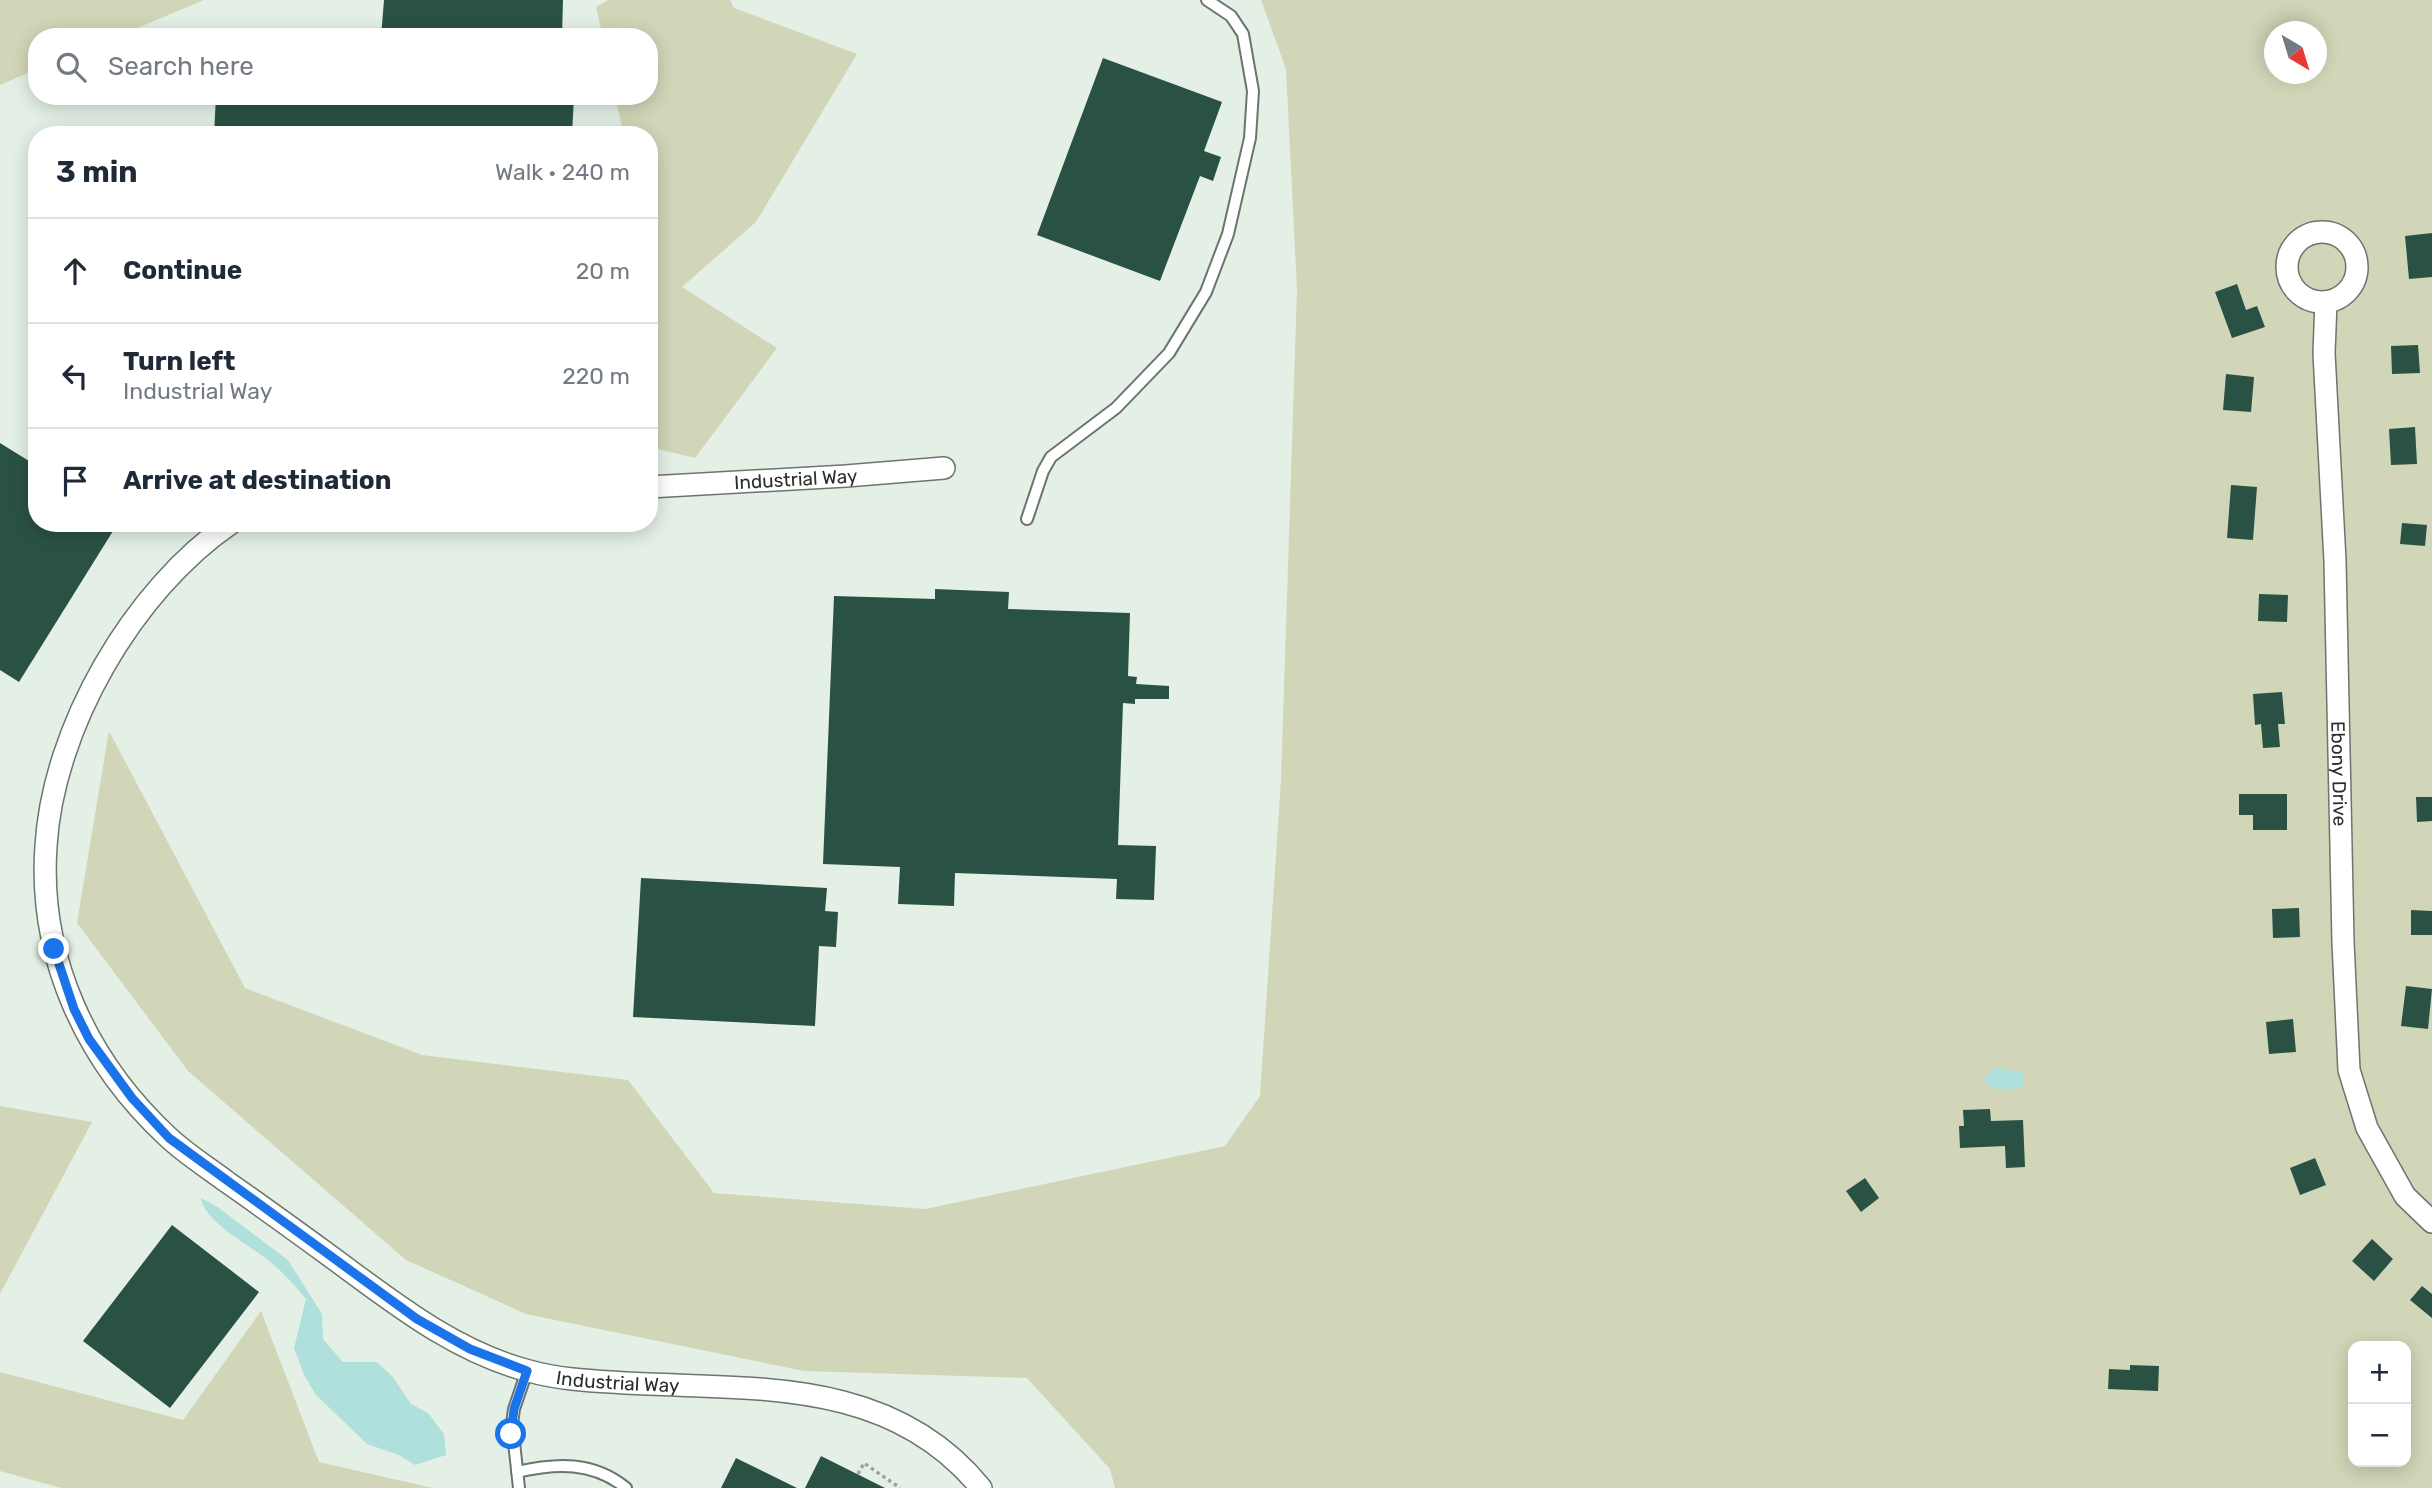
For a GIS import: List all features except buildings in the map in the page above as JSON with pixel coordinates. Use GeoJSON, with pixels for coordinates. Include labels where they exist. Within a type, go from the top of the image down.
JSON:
{"type":"FeatureCollection","features":[{"type":"Feature","properties":{"kind":"street","name":"Ebony Drive"},"geometry":{"type":"LineString","coordinates":[[2326,302],[2324,352],[2334,561],[2343,942],[2349,1070],[2367,1128],[2405,1196],[2432,1222]]}},
{"type":"Feature","properties":{"kind":"street","name":"Industrial Way"},"geometry":{"type":"LineString","coordinates":[[658,487],[944,468]]}},
{"type":"Feature","properties":{"kind":"street","name":"Industrial Way"},"geometry":{"type":"LineString","coordinates":[[220,532],[187,560],[137,617],[108,661],[67,742],[47,822],[45,855],[49,919],[62,979],[89,1039],[132,1098],[169,1138],[417,1319],[470,1349],[527,1371],[556,1378],[795,1392],[845,1401],[896,1420],[926,1438],[952,1457],[981,1488]]}},
{"type":"Feature","properties":{"kind":"lane"},"geometry":{"type":"LineString","coordinates":[[1027,519],[1043,471],[1051,457],[1116,408],[1169,353],[1206,292],[1228,234],[1250,138],[1253,91],[1243,34],[1231,16],[1207,0]]}},
{"type":"Feature","properties":{"kind":"lane"},"geometry":{"type":"LineString","coordinates":[[519,1488],[512,1424],[514,1409],[527,1371]]}},
{"type":"Feature","properties":{"kind":"lane"},"geometry":{"type":"LineString","coordinates":[[517,1472],[549,1465],[584,1467],[626,1488]]}},
{"type":"Feature","properties":{"kind":"path"},"geometry":{"type":"LineString","coordinates":[[858,1474],[864,1463],[900,1488]]}},
{"type":"Feature","properties":{"kind":"green space"},"geometry":{"type":"Polygon","coordinates":[[[0,0],[204,0],[137,28],[28,28],[28,73],[0,85],[0,0]]]}},
{"type":"Feature","properties":{"kind":"green space"},"geometry":{"type":"Polygon","coordinates":[[[608,0],[730,0],[734,8],[857,54],[756,222],[682,287],[777,348],[695,458],[658,449],[658,126],[622,126],[617,105],[658,105],[658,28],[601,28],[596,7],[608,0]]]}},
{"type":"Feature","properties":{"kind":"green space"},"geometry":{"type":"Polygon","coordinates":[[[1261,0],[2432,0],[2432,1488],[1115,1488],[1110,1469],[1027,1378],[804,1371],[526,1314],[406,1260],[188,1071],[77,923],[109,731],[245,988],[422,1055],[628,1080],[714,1193],[925,1209],[1225,1146],[1260,1096],[1281,779],[1297,290],[1286,69],[1261,0]]]}},
{"type":"Feature","properties":{"kind":"green space"},"geometry":{"type":"Polygon","coordinates":[[[0,1106],[92,1122],[0,1294],[0,1106]]]}},
{"type":"Feature","properties":{"kind":"green space"},"geometry":{"type":"Polygon","coordinates":[[[261,1311],[319,1462],[433,1488],[61,1488],[0,1471],[0,1372],[183,1420],[261,1311]]]}},
{"type":"Feature","properties":{"kind":"water"},"geometry":{"type":"Polygon","coordinates":[[[2000,1067],[2023,1071],[2023,1088],[1998,1089],[1985,1083],[1990,1072],[2000,1067]]]}},
{"type":"Feature","properties":{"kind":"water"},"geometry":{"type":"Polygon","coordinates":[[[201,1198],[219,1208],[288,1260],[322,1314],[323,1339],[343,1362],[377,1362],[393,1377],[411,1404],[428,1413],[444,1434],[446,1455],[415,1465],[399,1455],[367,1444],[316,1395],[304,1375],[294,1348],[306,1299],[276,1267],[221,1227],[205,1208],[201,1198]]]}},
{"type":"Feature","properties":{"kind":"route"},"geometry":{"type":"LineString","coordinates":[[54,949],[62,979],[89,1039],[132,1098],[169,1138],[417,1319],[470,1349],[527,1371],[514,1409],[511,1434]]}}]}
